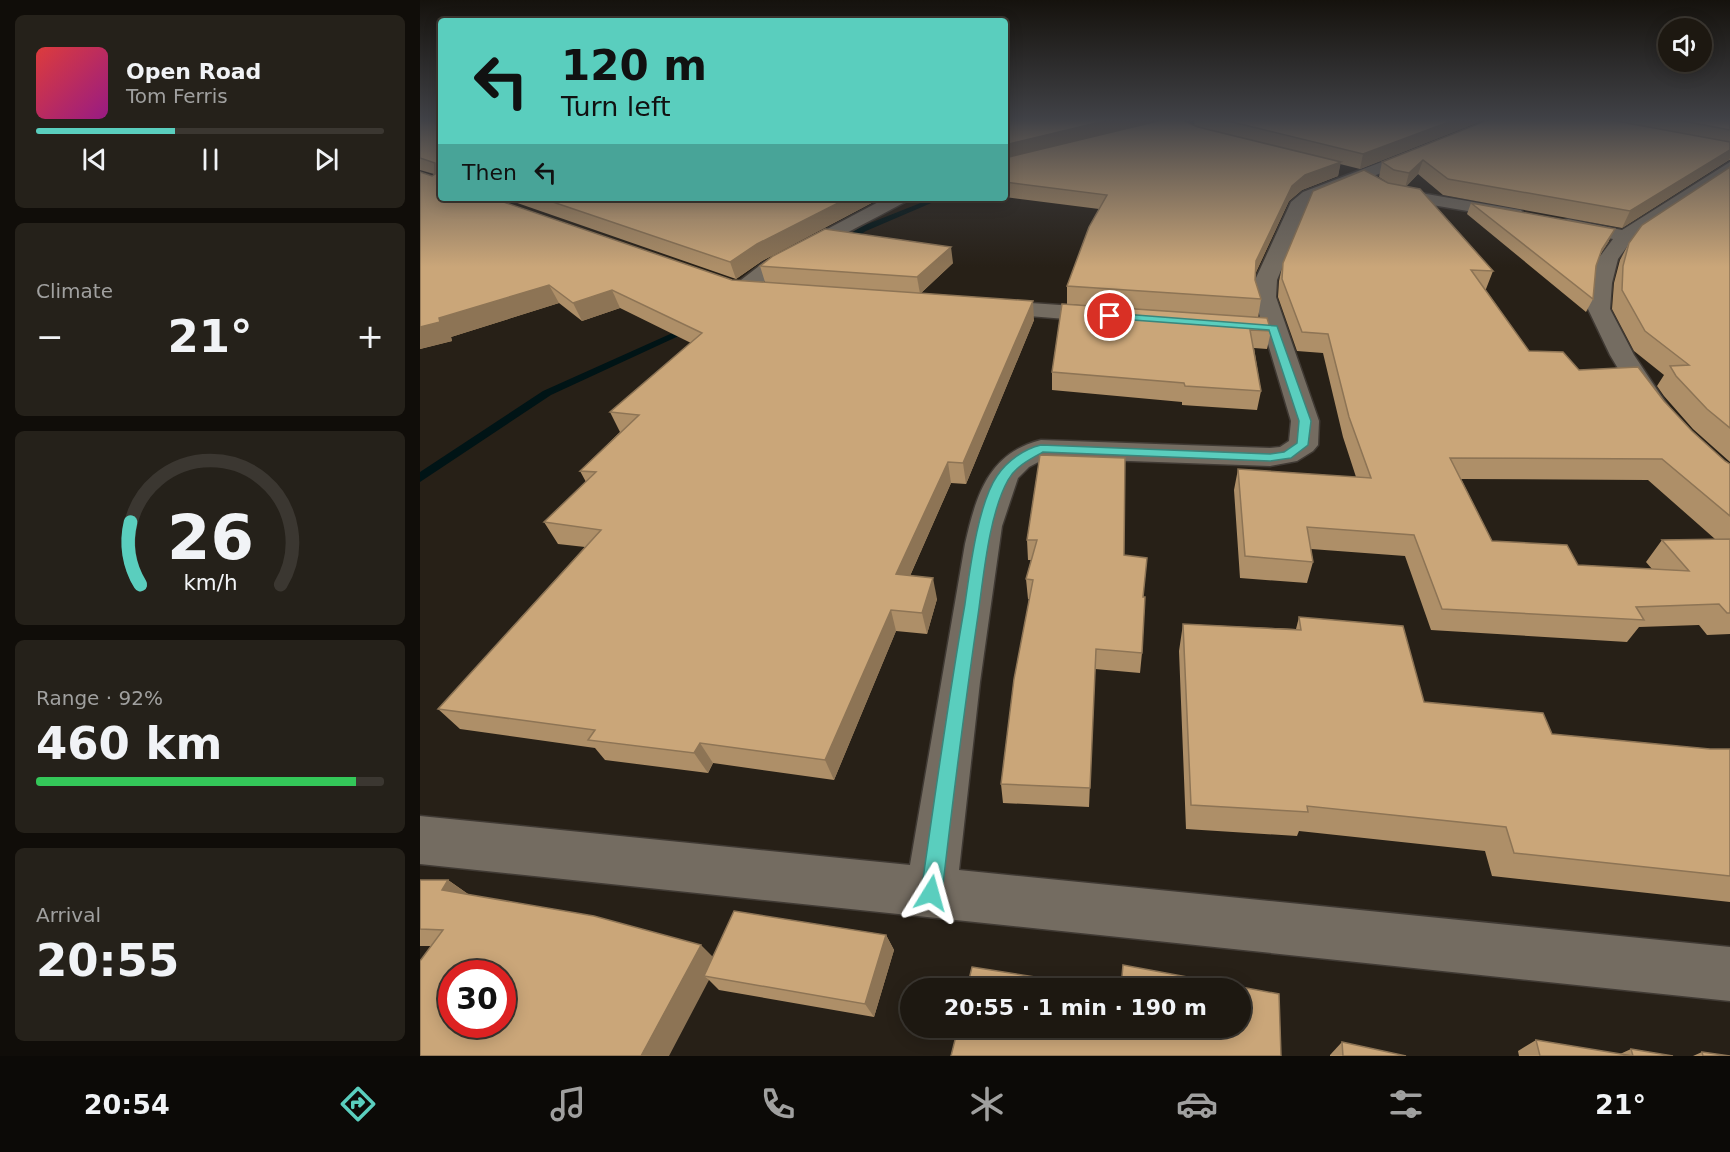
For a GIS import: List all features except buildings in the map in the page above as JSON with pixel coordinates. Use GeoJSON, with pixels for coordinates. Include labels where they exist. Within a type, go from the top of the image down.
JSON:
{"type":"FeatureCollection","features":[{"type":"Feature","properties":{"kind":"street"},"geometry":{"type":"LineString","coordinates":[[1330,168],[1362,176],[1384,191],[1526,216]]}},
{"type":"Feature","properties":{"kind":"street"},"geometry":{"type":"LineString","coordinates":[[931,893],[958,690],[980,557],[992,506],[1002,478],[1018,460],[1041,449],[1270,457],[1287,455],[1302,445],[1305,421],[1262,327],[1266,280],[1300,202],[1309,195],[1382,168]]}},
{"type":"Feature","properties":{"kind":"street"},"geometry":{"type":"LineString","coordinates":[[1666,420],[1651,402],[1622,355],[1599,309],[1601,283],[1608,260],[1625,236],[1728,168]]}},
{"type":"Feature","properties":{"kind":"street"},"geometry":{"type":"LineString","coordinates":[[739,290],[770,267],[893,201]]}},
{"type":"Feature","properties":{"kind":"street"},"geometry":{"type":"LineString","coordinates":[[1548,221],[1625,236]]}},
{"type":"Feature","properties":{"kind":"street"},"geometry":{"type":"LineString","coordinates":[[717,282],[739,290],[774,292]]}},
{"type":"Feature","properties":{"kind":"street"},"geometry":{"type":"LineString","coordinates":[[969,306],[1121,317]]}},
{"type":"Feature","properties":{"kind":"street"},"geometry":{"type":"LineString","coordinates":[[420,840],[1730,974]]}},
{"type":"Feature","properties":{"kind":"waterway"},"geometry":{"type":"LineString","coordinates":[[840,244],[863,229],[932,201]]}},
{"type":"Feature","properties":{"kind":"waterway"},"geometry":{"type":"LineString","coordinates":[[420,478],[547,393],[691,328]]}},
{"type":"Feature","properties":{"kind":"route"},"geometry":{"type":"LineString","coordinates":[[931,893],[958,690],[980,557],[992,506],[1002,478],[1018,460],[1041,449],[1270,457],[1287,455],[1302,445],[1305,421],[1273,328],[1110,316]]}}]}
